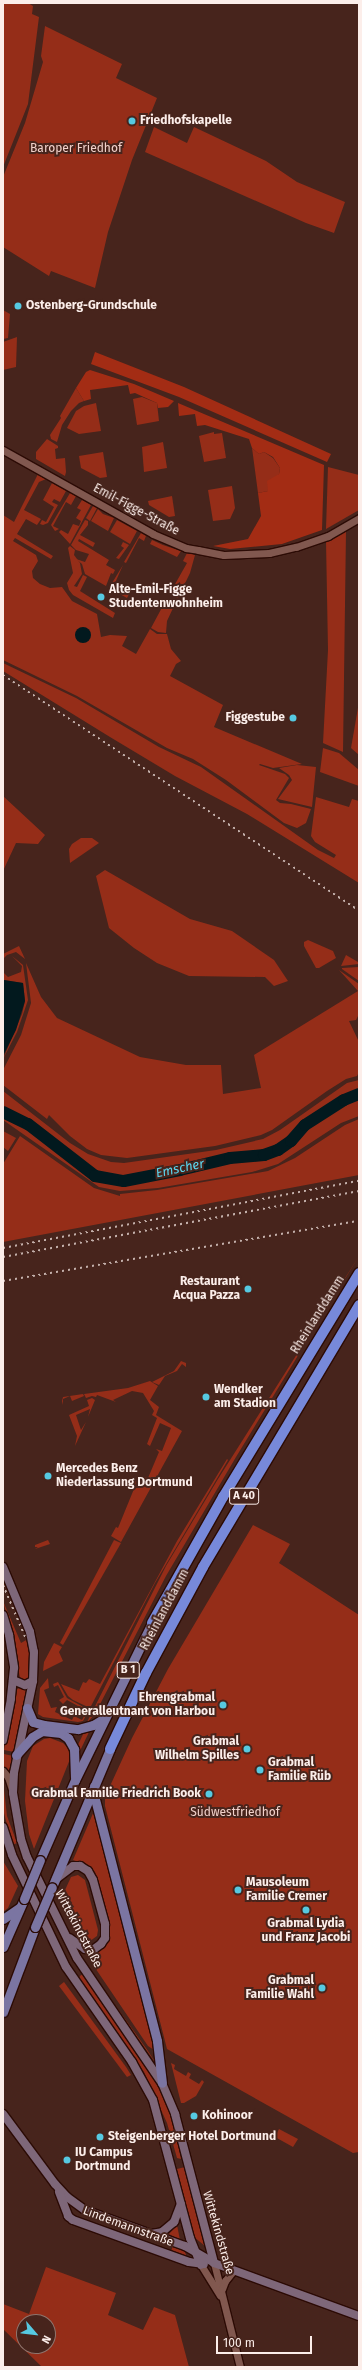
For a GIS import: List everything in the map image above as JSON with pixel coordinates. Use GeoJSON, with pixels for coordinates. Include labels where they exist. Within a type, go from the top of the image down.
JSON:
{"type":"FeatureCollection","features":[{"type":"Feature","properties":{"kind":"highway","name":"Rheinlanddamm"},"geometry":{"type":"LineString","coordinates":[[152,1623],[223,1497],[359,1273]]}},
{"type":"Feature","properties":{"kind":"highway","name":"Rheinlanddamm"},"geometry":{"type":"LineString","coordinates":[[110,1749],[146,1673],[203,1567],[359,1305]]}},
{"type":"Feature","properties":{"kind":"main road","name":"Wittekindstraße"},"geometry":{"type":"LineString","coordinates":[[3,1567],[33,1642],[34,1659],[33,1681],[16,1755],[13,1793],[17,1825],[27,1857],[77,1958],[162,2083],[175,2114],[214,2263]]}},
{"type":"Feature","properties":{"kind":"main road"},"geometry":{"type":"LineString","coordinates":[[3,1615],[13,1655],[13,1680],[3,1740]]}},
{"type":"Feature","properties":{"kind":"main road","name":"Rheinlanddamm"},"geometry":{"type":"LineString","coordinates":[[3,1947],[75,1780],[105,1716],[152,1623]]}},
{"type":"Feature","properties":{"kind":"main road"},"geometry":{"type":"LineString","coordinates":[[13,1680],[25,1685],[33,1681]]}},
{"type":"Feature","properties":{"kind":"main road"},"geometry":{"type":"LineString","coordinates":[[27,1708],[35,1723],[67,1728],[89,1727],[101,1722],[105,1716]]}},
{"type":"Feature","properties":{"kind":"main road","name":"B 1"},"geometry":{"type":"LineString","coordinates":[[16,1755],[32,1737],[42,1731],[61,1733],[71,1742],[76,1753],[75,1780]]}},
{"type":"Feature","properties":{"kind":"main road","name":"Rheinlanddamm"},"geometry":{"type":"LineString","coordinates":[[3,2012],[35,1927],[110,1749]]}},
{"type":"Feature","properties":{"kind":"main road"},"geometry":{"type":"LineString","coordinates":[[94,1786],[94,1799],[157,2041],[162,2083]]}},
{"type":"Feature","properties":{"kind":"main road","name":"Wittekindstraße"},"geometry":{"type":"LineString","coordinates":[[3,1827],[20,1871],[66,1967],[147,2087],[158,2114],[181,2203],[195,2251],[201,2265]]}},
{"type":"Feature","properties":{"kind":"main road"},"geometry":{"type":"LineString","coordinates":[[54,1883],[73,1866],[80,1866],[88,1871],[93,1880],[105,1924],[105,1938],[101,1944],[94,1949],[80,1947],[64,1933]]}},
{"type":"Feature","properties":{"kind":"main road"},"geometry":{"type":"LineString","coordinates":[[3,1919],[22,1903]]}},
{"type":"Feature","properties":{"kind":"main road"},"geometry":{"type":"LineString","coordinates":[[66,1967],[73,1973],[78,1972],[80,1968],[77,1958]]}},
{"type":"Feature","properties":{"kind":"main road","name":"Lindemannstraße"},"geometry":{"type":"LineString","coordinates":[[3,2114],[55,2184],[79,2206],[100,2216],[195,2251],[214,2263],[359,2316]]}},
{"type":"Feature","properties":{"kind":"main road"},"geometry":{"type":"LineString","coordinates":[[170,2162],[177,2164],[187,2161]]}},
{"type":"Feature","properties":{"kind":"main road","name":"Lindemannstraße"},"geometry":{"type":"LineString","coordinates":[[55,2184],[68,2216],[73,2220],[201,2265],[214,2263]]}},
{"type":"Feature","properties":{"kind":"main road"},"geometry":{"type":"LineString","coordinates":[[151,2234],[162,2232],[174,2222],[180,2210],[181,2203]]}},
{"type":"Feature","properties":{"kind":"main road"},"geometry":{"type":"LineString","coordinates":[[68,2216],[69,2206],[73,2204],[79,2206]]}},
{"type":"Feature","properties":{"kind":"street","name":"Emil-Figge-Straße"},"geometry":{"type":"LineString","coordinates":[[3,450],[153,534],[180,546],[224,555],[269,553],[296,547],[328,536],[359,518]]}},
{"type":"Feature","properties":{"kind":"street"},"geometry":{"type":"LineString","coordinates":[[3,1771],[8,1777],[13,1793]]}},
{"type":"Feature","properties":{"kind":"street","name":"Wittekindstraße"},"geometry":{"type":"LineString","coordinates":[[214,2263],[222,2290],[240,2367]]}},
{"type":"Feature","properties":{"kind":"street","name":"Wittekindstraße"},"geometry":{"type":"LineString","coordinates":[[201,2265],[226,2309]]}},
{"type":"Feature","properties":{"kind":"street"},"geometry":{"type":"LineString","coordinates":[[222,2290],[225,2281],[234,2270]]}},
{"type":"Feature","properties":{"kind":"green space"},"geometry":{"type":"Polygon","coordinates":[[[3,3],[28,3],[33,6],[32,14],[39,17],[28,104],[3,167],[3,3]]]}},
{"type":"Feature","properties":{"kind":"green space","name":"Baroper Friedhof"},"geometry":{"type":"Polygon","coordinates":[[[45,26],[122,64],[116,78],[157,98],[132,160],[108,232],[95,288],[51,271],[49,276],[3,247],[3,177],[25,123],[43,62],[41,56],[45,26]]]}},
{"type":"Feature","properties":{"kind":"green space"},"geometry":{"type":"Polygon","coordinates":[[[154,127],[187,143],[194,127],[266,161],[297,182],[345,202],[334,233],[306,223],[145,152],[154,127]]]}},
{"type":"Feature","properties":{"kind":"green space"},"geometry":{"type":"Polygon","coordinates":[[[3,310],[10,314],[8,338],[3,339],[3,310]]]}},
{"type":"Feature","properties":{"kind":"green space"},"geometry":{"type":"Polygon","coordinates":[[[17,337],[16,367],[3,370],[3,342],[17,337]]]}},
{"type":"Feature","properties":{"kind":"green space"},"geometry":{"type":"Polygon","coordinates":[[[76,388],[84,401],[79,403],[71,411],[62,425],[57,442],[51,439],[50,435],[61,418],[60,416],[76,388]]]}},
{"type":"Feature","properties":{"kind":"green space"},"geometry":{"type":"Polygon","coordinates":[[[142,397],[157,403],[159,421],[137,425],[133,399],[142,397]]]}},
{"type":"Feature","properties":{"kind":"green space"},"geometry":{"type":"Polygon","coordinates":[[[96,403],[101,431],[79,434],[67,428],[76,411],[84,406],[96,403]]]}},
{"type":"Feature","properties":{"kind":"green space"},"geometry":{"type":"Polygon","coordinates":[[[214,432],[214,434],[222,433],[226,458],[204,462],[199,436],[214,432]]]}},
{"type":"Feature","properties":{"kind":"green space"},"geometry":{"type":"Polygon","coordinates":[[[47,439],[58,446],[58,448],[55,449],[56,459],[65,458],[65,476],[36,459],[36,452],[47,439]]]}},
{"type":"Feature","properties":{"kind":"green space"},"geometry":{"type":"Polygon","coordinates":[[[163,442],[167,468],[144,472],[142,447],[163,442]]]}},
{"type":"Feature","properties":{"kind":"green space"},"geometry":{"type":"Polygon","coordinates":[[[252,448],[259,454],[264,452],[273,458],[280,468],[279,474],[268,491],[258,493],[252,448]]]}},
{"type":"Feature","properties":{"kind":"green space"},"geometry":{"type":"Polygon","coordinates":[[[103,452],[107,477],[100,478],[81,468],[79,456],[103,452]]]}},
{"type":"Feature","properties":{"kind":"green space"},"geometry":{"type":"Polygon","coordinates":[[[328,467],[359,475],[359,510],[326,529],[328,467]]]}},
{"type":"Feature","properties":{"kind":"green space"},"geometry":{"type":"Polygon","coordinates":[[[38,474],[46,479],[39,482],[24,510],[41,519],[37,525],[26,519],[17,534],[53,556],[51,559],[15,538],[13,541],[36,555],[38,561],[32,571],[33,578],[40,584],[50,588],[62,587],[72,601],[97,614],[101,637],[110,635],[127,636],[122,646],[136,654],[150,629],[157,634],[167,634],[171,649],[181,661],[176,664],[170,676],[223,705],[214,727],[302,764],[273,768],[259,765],[285,774],[289,778],[276,800],[280,803],[311,809],[306,823],[297,828],[284,823],[226,780],[193,759],[167,748],[77,696],[3,660],[3,515],[14,522],[38,474]]]}},
{"type":"Feature","properties":{"kind":"green space"},"geometry":{"type":"Polygon","coordinates":[[[52,483],[66,491],[60,502],[54,499],[52,502],[58,505],[48,523],[43,525],[40,524],[42,520],[46,522],[54,507],[43,500],[52,483]]]}},
{"type":"Feature","properties":{"kind":"green space"},"geometry":{"type":"Polygon","coordinates":[[[232,486],[235,508],[230,519],[213,521],[208,490],[232,486]]]}},
{"type":"Feature","properties":{"kind":"green space"},"geometry":{"type":"Polygon","coordinates":[[[70,493],[76,496],[71,505],[66,502],[53,526],[59,529],[55,531],[51,525],[70,493]]]}},
{"type":"Feature","properties":{"kind":"green space"},"geometry":{"type":"Polygon","coordinates":[[[172,496],[175,516],[169,517],[149,505],[148,501],[172,496]]]}},
{"type":"Feature","properties":{"kind":"green space"},"geometry":{"type":"Polygon","coordinates":[[[82,500],[91,505],[70,544],[59,532],[61,530],[68,534],[73,524],[79,526],[81,521],[76,518],[81,510],[77,508],[82,500]]]}},
{"type":"Feature","properties":{"kind":"green space"},"geometry":{"type":"Polygon","coordinates":[[[93,506],[97,508],[90,521],[86,518],[93,506]]]}},
{"type":"Feature","properties":{"kind":"green space"},"geometry":{"type":"Polygon","coordinates":[[[98,509],[103,514],[114,518],[108,531],[91,521],[98,509]]]}},
{"type":"Feature","properties":{"kind":"green space"},"geometry":{"type":"Polygon","coordinates":[[[85,520],[88,521],[88,525],[80,535],[95,543],[93,547],[79,539],[78,541],[109,560],[106,565],[115,570],[113,574],[111,573],[106,586],[85,574],[82,564],[76,559],[85,562],[89,554],[76,550],[71,545],[85,520]]]}},
{"type":"Feature","properties":{"kind":"green space"},"geometry":{"type":"Polygon","coordinates":[[[117,520],[137,531],[130,544],[110,532],[117,520]]]}},
{"type":"Feature","properties":{"kind":"green space"},"geometry":{"type":"Polygon","coordinates":[[[346,531],[343,752],[323,743],[328,650],[326,541],[346,531]]]}},
{"type":"Feature","properties":{"kind":"green space"},"geometry":{"type":"Polygon","coordinates":[[[141,533],[146,536],[144,541],[139,538],[126,563],[124,562],[141,533]]]}},
{"type":"Feature","properties":{"kind":"green space"},"geometry":{"type":"Polygon","coordinates":[[[152,540],[181,551],[177,557],[150,544],[152,540]]]}},
{"type":"Feature","properties":{"kind":"green space"},"geometry":{"type":"Polygon","coordinates":[[[123,542],[129,545],[119,559],[116,558],[124,548],[121,546],[123,542]]]}},
{"type":"Feature","properties":{"kind":"green space"},"geometry":{"type":"Polygon","coordinates":[[[70,546],[75,550],[74,555],[80,563],[82,574],[74,586],[77,587],[83,575],[87,577],[80,591],[115,613],[113,618],[73,595],[69,590],[67,583],[73,573],[68,548],[70,546]]]}},
{"type":"Feature","properties":{"kind":"green space"},"geometry":{"type":"Polygon","coordinates":[[[187,553],[195,555],[190,573],[176,602],[174,602],[172,601],[178,594],[170,593],[187,563],[183,561],[187,553]]]}},
{"type":"Feature","properties":{"kind":"green space"},"geometry":{"type":"Polygon","coordinates":[[[123,565],[115,583],[130,592],[127,598],[109,588],[123,565]]]}},
{"type":"Feature","properties":{"kind":"green space"},"geometry":{"type":"Polygon","coordinates":[[[166,600],[174,606],[167,621],[166,633],[158,632],[151,628],[166,600]]]}},
{"type":"Feature","properties":{"kind":"green space"},"geometry":{"type":"Polygon","coordinates":[[[3,663],[76,698],[159,747],[201,767],[318,850],[334,858],[336,855],[315,842],[311,836],[316,797],[349,807],[352,799],[359,801],[359,883],[247,814],[175,776],[3,671],[3,663]]]}},
{"type":"Feature","properties":{"kind":"green space"},"geometry":{"type":"Polygon","coordinates":[[[359,702],[359,755],[351,748],[359,702]]]}},
{"type":"Feature","properties":{"kind":"green space"},"geometry":{"type":"Polygon","coordinates":[[[323,748],[339,753],[359,770],[359,786],[320,772],[323,748]]]}},
{"type":"Feature","properties":{"kind":"green space"},"geometry":{"type":"Polygon","coordinates":[[[297,765],[316,767],[312,807],[278,799],[292,780],[289,775],[279,768],[297,765]]]}},
{"type":"Feature","properties":{"kind":"green space"},"geometry":{"type":"Polygon","coordinates":[[[3,796],[45,835],[38,844],[16,843],[3,871],[3,796]]]}},
{"type":"Feature","properties":{"kind":"green space"},"geometry":{"type":"Polygon","coordinates":[[[81,838],[92,838],[99,843],[70,863],[69,849],[72,844],[81,838]]]}},
{"type":"Feature","properties":{"kind":"green space"},"geometry":{"type":"Polygon","coordinates":[[[105,870],[190,919],[232,931],[274,960],[288,981],[274,986],[265,977],[189,976],[157,963],[134,948],[109,928],[96,876],[105,870]]]}},
{"type":"Feature","properties":{"kind":"green space"},"geometry":{"type":"Polygon","coordinates":[[[308,940],[333,951],[336,958],[319,968],[316,968],[304,946],[304,942],[308,940]]]}},
{"type":"Feature","properties":{"kind":"green space"},"geometry":{"type":"Polygon","coordinates":[[[19,946],[25,959],[16,952],[7,955],[3,959],[3,954],[19,946]]]}},
{"type":"Feature","properties":{"kind":"green space"},"geometry":{"type":"Polygon","coordinates":[[[346,955],[358,962],[359,964],[341,966],[346,955]]]}},
{"type":"Feature","properties":{"kind":"green space"},"geometry":{"type":"Polygon","coordinates":[[[12,956],[23,965],[28,1000],[17,1032],[3,1059],[22,1014],[25,1001],[23,983],[3,980],[3,972],[8,977],[21,972],[22,966],[12,956]]]}},
{"type":"Feature","properties":{"kind":"green space"},"geometry":{"type":"Polygon","coordinates":[[[26,963],[41,997],[57,1018],[140,1057],[186,1065],[221,1065],[223,1094],[261,1088],[254,1055],[358,991],[339,970],[359,984],[359,1014],[356,1020],[349,1021],[359,1042],[359,1072],[357,1076],[346,1079],[272,1130],[261,1135],[215,1146],[127,1158],[101,1155],[87,1149],[70,1136],[49,1115],[47,1119],[3,1085],[3,1070],[21,1035],[31,1003],[26,963]]]}},
{"type":"Feature","properties":{"kind":"green space"},"geometry":{"type":"Polygon","coordinates":[[[359,967],[359,981],[342,969],[342,968],[359,967]]]}},
{"type":"Feature","properties":{"kind":"green space"},"geometry":{"type":"Polygon","coordinates":[[[359,1080],[359,1116],[341,1123],[278,1164],[252,1172],[158,1188],[120,1191],[99,1187],[3,1120],[3,1091],[70,1143],[88,1154],[111,1162],[124,1163],[216,1150],[263,1139],[280,1130],[347,1083],[359,1080]]]}},
{"type":"Feature","properties":{"kind":"green space"},"geometry":{"type":"Polygon","coordinates":[[[359,1119],[359,1175],[3,1242],[3,1164],[20,1136],[94,1188],[120,1196],[120,1194],[157,1190],[268,1171],[295,1158],[345,1125],[359,1119]]]}},
{"type":"Feature","properties":{"kind":"green space"},"geometry":{"type":"Polygon","coordinates":[[[3,1131],[16,1138],[8,1151],[3,1147],[3,1131]]]}},
{"type":"Feature","properties":{"kind":"green space"},"geometry":{"type":"Polygon","coordinates":[[[359,1256],[236,1457],[166,1576],[95,1714],[86,1724],[166,1566],[218,1479],[359,1256]]]}},
{"type":"Feature","properties":{"kind":"green space"},"geometry":{"type":"Polygon","coordinates":[[[181,1361],[186,1363],[186,1367],[182,1364],[177,1371],[165,1376],[159,1385],[152,1382],[174,1371],[181,1361]]]}},
{"type":"Feature","properties":{"kind":"green space"},"geometry":{"type":"Polygon","coordinates":[[[150,1381],[158,1386],[150,1400],[159,1407],[156,1415],[182,1431],[121,1542],[111,1536],[116,1527],[118,1528],[136,1484],[132,1482],[133,1480],[138,1482],[144,1477],[148,1478],[159,1452],[156,1449],[162,1451],[171,1428],[160,1423],[150,1446],[147,1444],[157,1418],[152,1415],[154,1411],[143,1393],[132,1391],[113,1400],[116,1402],[97,1395],[96,1397],[92,1396],[86,1398],[84,1394],[128,1388],[150,1381]]]}},
{"type":"Feature","properties":{"kind":"green space"},"geometry":{"type":"Polygon","coordinates":[[[83,1394],[84,1396],[72,1401],[70,1396],[63,1399],[63,1405],[62,1401],[63,1397],[83,1394]]]}},
{"type":"Feature","properties":{"kind":"green space"},"geometry":{"type":"Polygon","coordinates":[[[92,1398],[95,1400],[88,1417],[90,1409],[76,1415],[81,1430],[86,1422],[75,1446],[77,1436],[69,1415],[89,1406],[87,1400],[92,1398]]]}},
{"type":"Feature","properties":{"kind":"green space"},"geometry":{"type":"Polygon","coordinates":[[[227,1459],[228,1460],[155,1583],[90,1708],[73,1700],[68,1696],[61,1684],[79,1691],[83,1682],[86,1683],[89,1679],[100,1684],[177,1541],[227,1459]]]}},
{"type":"Feature","properties":{"kind":"green space","name":"Südwestfriedhof"},"geometry":{"type":"Polygon","coordinates":[[[253,1525],[290,1544],[279,1563],[359,1615],[359,2152],[353,2153],[167,2049],[105,1806],[105,1797],[132,1738],[168,1669],[253,1525]]]}},
{"type":"Feature","properties":{"kind":"green space"},"geometry":{"type":"Polygon","coordinates":[[[48,1540],[50,1544],[35,1549],[38,1547],[35,1547],[35,1545],[48,1540]]]}},
{"type":"Feature","properties":{"kind":"green space"},"geometry":{"type":"Polygon","coordinates":[[[114,1540],[121,1543],[63,1645],[60,1643],[114,1540]]]}},
{"type":"Feature","properties":{"kind":"green space"},"geometry":{"type":"Polygon","coordinates":[[[3,1575],[28,1635],[31,1657],[29,1679],[25,1681],[20,1678],[10,1627],[3,1601],[21,1643],[28,1639],[3,1581],[3,1575]]]}},
{"type":"Feature","properties":{"kind":"green space"},"geometry":{"type":"Polygon","coordinates":[[[54,1643],[62,1647],[59,1652],[63,1661],[43,1671],[44,1662],[54,1643]]]}},
{"type":"Feature","properties":{"kind":"green space"},"geometry":{"type":"Polygon","coordinates":[[[48,1678],[49,1688],[44,1690],[51,1708],[57,1707],[55,1712],[72,1720],[74,1716],[82,1720],[87,1711],[67,1700],[63,1704],[59,1700],[64,1697],[58,1685],[54,1687],[53,1684],[58,1682],[67,1698],[89,1710],[83,1721],[78,1722],[43,1717],[38,1714],[40,1688],[48,1678]]]}},
{"type":"Feature","properties":{"kind":"green space"},"geometry":{"type":"Polygon","coordinates":[[[19,1688],[25,1689],[27,1693],[14,1752],[4,1750],[15,1691],[19,1688]]]}},
{"type":"Feature","properties":{"kind":"green space"},"geometry":{"type":"Polygon","coordinates":[[[85,1730],[90,1730],[79,1753],[77,1747],[85,1730]]]}},
{"type":"Feature","properties":{"kind":"green space"},"geometry":{"type":"Polygon","coordinates":[[[50,1738],[63,1743],[68,1748],[70,1759],[34,1849],[29,1834],[25,1801],[27,1761],[33,1746],[44,1739],[50,1738]]]}},
{"type":"Feature","properties":{"kind":"green space"},"geometry":{"type":"Polygon","coordinates":[[[4,1754],[13,1756],[9,1772],[3,1768],[4,1754]]]}},
{"type":"Feature","properties":{"kind":"green space"},"geometry":{"type":"Polygon","coordinates":[[[3,1780],[7,1816],[17,1843],[12,1845],[3,1809],[3,1780]]]}},
{"type":"Feature","properties":{"kind":"green space"},"geometry":{"type":"Polygon","coordinates":[[[94,1811],[154,2050],[148,2046],[85,1953],[95,1953],[104,1946],[110,1932],[95,1872],[87,1865],[73,1860],[94,1811]]]}},
{"type":"Feature","properties":{"kind":"green space"},"geometry":{"type":"Polygon","coordinates":[[[3,1861],[18,1886],[8,1908],[3,1912],[3,1861]]]}},
{"type":"Feature","properties":{"kind":"green space"},"geometry":{"type":"Polygon","coordinates":[[[78,1875],[85,1880],[98,1930],[97,1936],[90,1941],[80,1938],[60,1901],[71,1877],[78,1875]]]}},
{"type":"Feature","properties":{"kind":"green space"},"geometry":{"type":"Polygon","coordinates":[[[88,1967],[148,2051],[157,2065],[87,1968],[88,1967]]]}},
{"type":"Feature","properties":{"kind":"green space"},"geometry":{"type":"Polygon","coordinates":[[[81,1975],[84,1975],[136,2048],[159,2086],[172,2116],[181,2159],[177,2158],[167,2123],[144,2072],[78,1979],[81,1975]]]}},
{"type":"Feature","properties":{"kind":"green space"},"geometry":{"type":"Polygon","coordinates":[[[64,1982],[131,2075],[127,2077],[59,1986],[64,1982]]]}},
{"type":"Feature","properties":{"kind":"green space"},"geometry":{"type":"Polygon","coordinates":[[[171,2063],[175,2065],[174,2069],[186,2076],[188,2072],[191,2074],[189,2078],[199,2084],[202,2080],[204,2082],[196,2096],[184,2103],[181,2103],[171,2063]]]}},
{"type":"Feature","properties":{"kind":"green space"},"geometry":{"type":"Polygon","coordinates":[[[279,2129],[298,2139],[293,2147],[275,2137],[279,2129]]]}},
{"type":"Feature","properties":{"kind":"green space"},"geometry":{"type":"Polygon","coordinates":[[[185,2167],[205,2246],[194,2237],[177,2169],[185,2167]]]}},
{"type":"Feature","properties":{"kind":"green space"},"geometry":{"type":"Polygon","coordinates":[[[177,2225],[180,2240],[169,2234],[177,2225]]]}},
{"type":"Feature","properties":{"kind":"green space"},"geometry":{"type":"Polygon","coordinates":[[[173,2245],[184,2249],[187,2258],[171,2252],[173,2245]]]}},
{"type":"Feature","properties":{"kind":"green space"},"geometry":{"type":"Polygon","coordinates":[[[46,2267],[116,2293],[108,2315],[143,2330],[154,2307],[175,2315],[189,2367],[42,2367],[29,2354],[56,2354],[56,2314],[29,2314],[46,2267]]]}},
{"type":"Feature","properties":{"kind":"green space"},"geometry":{"type":"Polygon","coordinates":[[[3,2304],[29,2314],[16,2314],[16,2342],[3,2329],[3,2304]]]}},
{"type":"Feature","properties":{"kind":"shaded area"},"geometry":{"type":"Polygon","coordinates":[[[95,352],[184,387],[331,454],[327,462],[179,397],[91,364],[95,352]]]}},
{"type":"Feature","properties":{"kind":"shaded area"},"geometry":{"type":"Polygon","coordinates":[[[90,370],[134,384],[174,401],[168,407],[158,408],[157,403],[135,393],[130,394],[128,385],[90,390],[91,399],[84,401],[76,388],[86,372],[90,370]]]}},
{"type":"Feature","properties":{"kind":"shaded area"},"geometry":{"type":"Polygon","coordinates":[[[178,403],[324,465],[322,530],[282,544],[230,549],[213,546],[248,539],[261,516],[258,493],[268,491],[267,481],[279,474],[280,468],[273,457],[264,452],[259,454],[252,448],[249,439],[205,425],[197,426],[195,414],[179,416],[178,403]]]}},
{"type":"Feature","properties":{"kind":"water"},"geometry":{"type":"Polygon","coordinates":[[[83,627],[90,632],[91,635],[86,642],[83,643],[76,638],[75,635],[80,628],[83,627]]]}},
{"type":"Feature","properties":{"kind":"water"},"geometry":{"type":"Polygon","coordinates":[[[4,980],[23,983],[25,1001],[16,1030],[3,1056],[4,980]]]}},
{"type":"Feature","properties":{"kind":"waterway","name":"Emscher"},"geometry":{"type":"LineString","coordinates":[[3,1112],[28,1124],[95,1176],[124,1181],[230,1158],[264,1155],[278,1150],[291,1141],[305,1125],[344,1100],[359,1094]]}},
{"type":"Feature","properties":{"kind":"railway"},"geometry":{"type":"LineString","coordinates":[[3,675],[359,911]]}},
{"type":"Feature","properties":{"kind":"railway"},"geometry":{"type":"LineString","coordinates":[[3,1248],[359,1181]]}},
{"type":"Feature","properties":{"kind":"railway"},"geometry":{"type":"LineString","coordinates":[[3,1257],[359,1191]]}},
{"type":"Feature","properties":{"kind":"railway"},"geometry":{"type":"LineString","coordinates":[[3,1281],[359,1221]]}},
{"type":"Feature","properties":{"kind":"railway"},"geometry":{"type":"LineString","coordinates":[[3,1585],[26,1639]]}},
{"type":"Feature","properties":{"kind":"place","name":"Friedhofskapelle"},"geometry":{"type":"Point","coordinates":[132,121]}},
{"type":"Feature","properties":{"kind":"place","name":"Ostenberg-Grundschule"},"geometry":{"type":"Point","coordinates":[18,306]}},
{"type":"Feature","properties":{"kind":"place","name":"Alte-Emil-Figge Studentenwohnheim"},"geometry":{"type":"Point","coordinates":[101,597]}},
{"type":"Feature","properties":{"kind":"place","name":"Figgestube"},"geometry":{"type":"Point","coordinates":[293,718]}},
{"type":"Feature","properties":{"kind":"place","name":"Restaurant Acqua Pazza"},"geometry":{"type":"Point","coordinates":[248,1289]}},
{"type":"Feature","properties":{"kind":"place","name":"Wendker am Stadion"},"geometry":{"type":"Point","coordinates":[206,1397]}},
{"type":"Feature","properties":{"kind":"place","name":"Mercedes Benz Niederlassung Dortmund"},"geometry":{"type":"Point","coordinates":[48,1476]}},
{"type":"Feature","properties":{"kind":"place","name":"Ehrengrabmal Generalleutnant von Harbou"},"geometry":{"type":"Point","coordinates":[223,1705]}},
{"type":"Feature","properties":{"kind":"place","name":"Grabmal Wilhelm Spilles"},"geometry":{"type":"Point","coordinates":[247,1749]}},
{"type":"Feature","properties":{"kind":"place","name":"Grabmal Familie Rüb"},"geometry":{"type":"Point","coordinates":[260,1770]}},
{"type":"Feature","properties":{"kind":"place","name":"Grabmal Familie Friedrich Book"},"geometry":{"type":"Point","coordinates":[209,1794]}},
{"type":"Feature","properties":{"kind":"place","name":"Mausoleum Familie Cremer"},"geometry":{"type":"Point","coordinates":[238,1890]}},
{"type":"Feature","properties":{"kind":"place","name":"Grabmal Lydia und Franz Jacobi"},"geometry":{"type":"Point","coordinates":[306,1910]}},
{"type":"Feature","properties":{"kind":"place","name":"Grabmal Familie Wahl"},"geometry":{"type":"Point","coordinates":[322,1988]}},
{"type":"Feature","properties":{"kind":"place","name":"Kohinoor"},"geometry":{"type":"Point","coordinates":[194,2116]}},
{"type":"Feature","properties":{"kind":"place","name":"Steigenberger Hotel Dortmund"},"geometry":{"type":"Point","coordinates":[100,2137]}},
{"type":"Feature","properties":{"kind":"place","name":"IU Campus Dortmund"},"geometry":{"type":"Point","coordinates":[67,2160]}}]}
